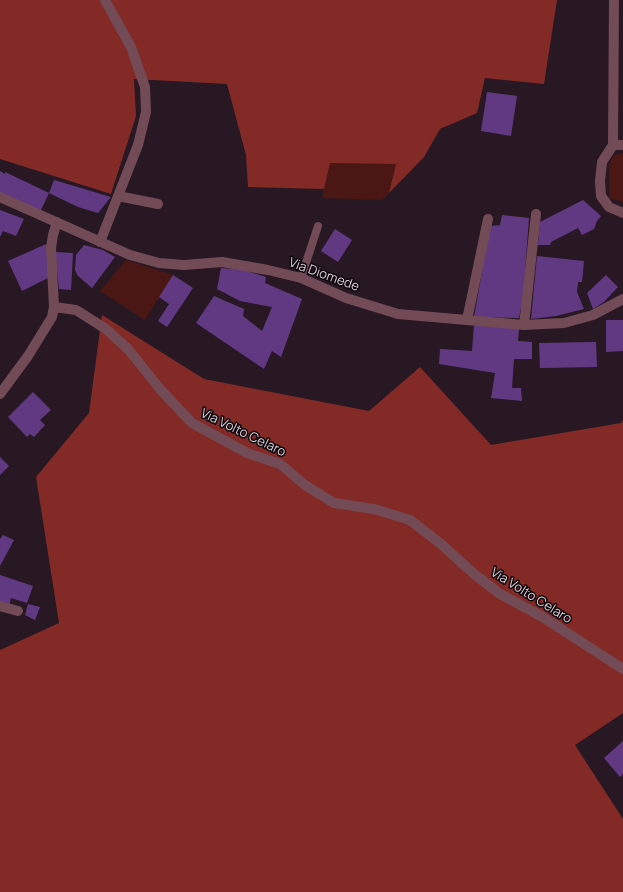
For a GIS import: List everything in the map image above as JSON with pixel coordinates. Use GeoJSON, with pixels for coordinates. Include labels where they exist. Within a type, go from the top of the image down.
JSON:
{"type":"FeatureCollection","features":[{"type":"Feature","properties":{"kind":"street"},"geometry":{"type":"LineString","coordinates":[[100,242],[138,145],[146,112],[145,87],[131,47],[105,0]]}},
{"type":"Feature","properties":{"kind":"street"},"geometry":{"type":"LineString","coordinates":[[614,0],[618,145],[602,162],[600,181],[601,196],[609,207],[623,213]]}},
{"type":"Feature","properties":{"kind":"street"},"geometry":{"type":"LineString","coordinates":[[118,196],[158,204]]}},
{"type":"Feature","properties":{"kind":"street","name":"Via Diomede"},"geometry":{"type":"LineString","coordinates":[[0,197],[130,256],[159,263],[184,265],[222,262],[268,270],[301,278],[346,298],[398,314],[524,325],[564,323],[593,315],[623,299]]}},
{"type":"Feature","properties":{"kind":"street"},"geometry":{"type":"LineString","coordinates":[[524,325],[536,214]]}},
{"type":"Feature","properties":{"kind":"street"},"geometry":{"type":"LineString","coordinates":[[467,320],[488,219]]}},
{"type":"Feature","properties":{"kind":"street"},"geometry":{"type":"LineString","coordinates":[[0,394],[28,356],[52,317],[54,307],[51,248],[57,222]]}},
{"type":"Feature","properties":{"kind":"street","name":"Via Volto Celaro"},"geometry":{"type":"LineString","coordinates":[[54,307],[76,310],[106,329],[128,349],[160,389],[192,423],[247,453],[280,464],[305,485],[334,503],[374,509],[410,520],[500,594],[541,616],[623,669]]}},
{"type":"Feature","properties":{"kind":"street"},"geometry":{"type":"LineString","coordinates":[[0,606],[18,611]]}},
{"type":"Feature","properties":{"kind":"lane"},"geometry":{"type":"LineString","coordinates":[[301,278],[318,226]]}},
{"type":"Feature","properties":{"kind":"shaded area"},"geometry":{"type":"Polygon","coordinates":[[[0,0],[557,0],[544,84],[485,78],[477,113],[440,129],[424,157],[389,193],[396,164],[330,163],[324,189],[248,187],[246,155],[227,84],[134,79],[136,116],[111,194],[0,159],[0,0]]]}},
{"type":"Feature","properties":{"kind":"shaded area"},"geometry":{"type":"Polygon","coordinates":[[[623,153],[623,202],[609,198],[609,164],[614,155],[623,153]]]}},
{"type":"Feature","properties":{"kind":"shaded area"},"geometry":{"type":"Polygon","coordinates":[[[330,163],[396,164],[389,193],[382,200],[322,198],[330,163]]]}},
{"type":"Feature","properties":{"kind":"shaded area"},"geometry":{"type":"Polygon","coordinates":[[[126,260],[173,275],[145,320],[100,291],[126,260]]]}},
{"type":"Feature","properties":{"kind":"shaded area"},"geometry":{"type":"Polygon","coordinates":[[[102,315],[204,379],[369,411],[420,367],[491,445],[621,423],[623,420],[623,713],[575,745],[623,819],[623,892],[0,892],[0,650],[59,623],[36,477],[89,413],[102,315]]]}},
{"type":"Feature","properties":{"kind":"building"},"geometry":{"type":"Polygon","coordinates":[[[487,92],[517,96],[511,136],[481,131],[487,92]]]}},
{"type":"Feature","properties":{"kind":"building"},"geometry":{"type":"Polygon","coordinates":[[[0,171],[49,193],[40,212],[0,194],[0,171]]]}},
{"type":"Feature","properties":{"kind":"building"},"geometry":{"type":"Polygon","coordinates":[[[54,180],[111,197],[98,213],[78,207],[49,193],[54,180]]]}},
{"type":"Feature","properties":{"kind":"building"},"geometry":{"type":"Polygon","coordinates":[[[583,200],[601,216],[594,229],[582,235],[578,228],[551,242],[550,245],[538,245],[540,222],[583,200]]]}},
{"type":"Feature","properties":{"kind":"building"},"geometry":{"type":"Polygon","coordinates":[[[0,210],[24,219],[16,236],[3,231],[0,237],[0,210]]]}},
{"type":"Feature","properties":{"kind":"building"},"geometry":{"type":"Polygon","coordinates":[[[502,215],[529,218],[523,297],[519,318],[474,317],[490,226],[500,225],[502,215]]]}},
{"type":"Feature","properties":{"kind":"building"},"geometry":{"type":"Polygon","coordinates":[[[335,229],[352,240],[338,262],[321,251],[335,229]]]}},
{"type":"Feature","properties":{"kind":"building"},"geometry":{"type":"Polygon","coordinates":[[[46,244],[50,257],[50,277],[22,291],[8,261],[46,244]]]}},
{"type":"Feature","properties":{"kind":"building"},"geometry":{"type":"Polygon","coordinates":[[[84,245],[103,250],[115,257],[92,288],[78,276],[75,270],[76,255],[84,245]]]}},
{"type":"Feature","properties":{"kind":"building"},"geometry":{"type":"Polygon","coordinates":[[[55,252],[73,253],[71,290],[59,289],[55,252]]]}},
{"type":"Feature","properties":{"kind":"building"},"geometry":{"type":"Polygon","coordinates":[[[537,256],[584,261],[582,282],[578,282],[577,292],[584,309],[556,316],[531,319],[537,256]]]}},
{"type":"Feature","properties":{"kind":"building"},"geometry":{"type":"Polygon","coordinates":[[[221,268],[244,270],[266,277],[265,283],[302,299],[281,357],[272,351],[264,369],[196,323],[214,296],[244,309],[243,316],[262,331],[272,307],[240,301],[217,289],[221,268]]]}},
{"type":"Feature","properties":{"kind":"building"},"geometry":{"type":"Polygon","coordinates":[[[173,275],[193,288],[167,327],[158,321],[169,304],[159,297],[173,275]]]}},
{"type":"Feature","properties":{"kind":"building"},"geometry":{"type":"Polygon","coordinates":[[[606,275],[618,287],[604,302],[593,309],[587,293],[606,275]]]}},
{"type":"Feature","properties":{"kind":"building"},"geometry":{"type":"Polygon","coordinates":[[[606,320],[623,320],[623,351],[606,352],[606,320]]]}},
{"type":"Feature","properties":{"kind":"building"},"geometry":{"type":"Polygon","coordinates":[[[474,325],[519,329],[518,341],[532,342],[532,359],[514,359],[512,388],[521,388],[522,401],[491,398],[495,373],[439,364],[440,349],[472,351],[474,325]]]}},
{"type":"Feature","properties":{"kind":"building"},"geometry":{"type":"Polygon","coordinates":[[[596,342],[597,367],[540,368],[539,343],[596,342]]]}},
{"type":"Feature","properties":{"kind":"building"},"geometry":{"type":"Polygon","coordinates":[[[33,392],[51,410],[40,420],[45,425],[34,437],[30,434],[27,437],[8,417],[33,392]]]}},
{"type":"Feature","properties":{"kind":"building"},"geometry":{"type":"Polygon","coordinates":[[[0,457],[9,466],[0,475],[0,457]]]}},
{"type":"Feature","properties":{"kind":"building"},"geometry":{"type":"Polygon","coordinates":[[[3,535],[14,540],[0,566],[0,539],[3,535]]]}},
{"type":"Feature","properties":{"kind":"building"},"geometry":{"type":"Polygon","coordinates":[[[0,575],[33,586],[27,603],[11,598],[9,606],[0,603],[0,575]]]}},
{"type":"Feature","properties":{"kind":"building"},"geometry":{"type":"Polygon","coordinates":[[[28,604],[40,607],[35,620],[25,615],[28,604]]]}},
{"type":"Feature","properties":{"kind":"building"},"geometry":{"type":"Polygon","coordinates":[[[623,741],[623,774],[620,777],[604,758],[623,741]]]}}]}
